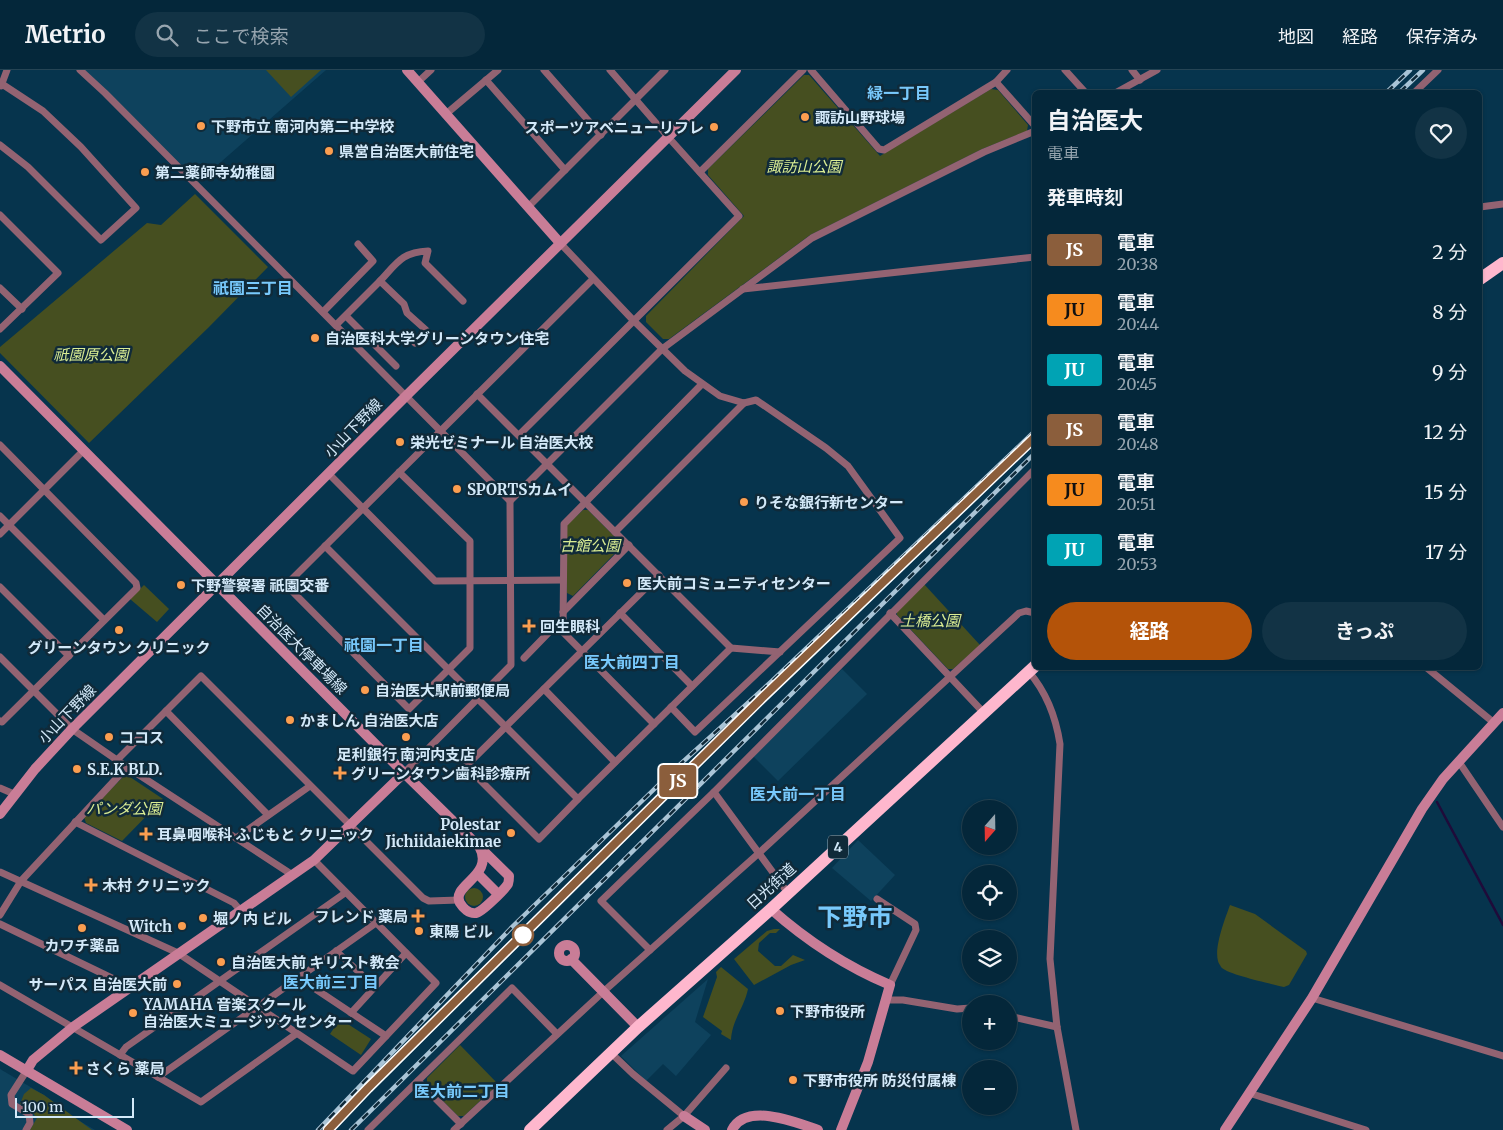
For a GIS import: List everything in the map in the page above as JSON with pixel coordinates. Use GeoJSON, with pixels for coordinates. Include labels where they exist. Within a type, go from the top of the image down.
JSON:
{"type":"FeatureCollection","features":[{"type":"Feature","properties":{"kind":"highway"},"geometry":{"type":"LineString","coordinates":[[1482,278],[1503,263]]}},
{"type":"Feature","properties":{"kind":"highway","name":"日光街道"},"geometry":{"type":"LineString","coordinates":[[530,1130],[638,1027],[771,909],[1032,669]]}},
{"type":"Feature","properties":{"kind":"street"},"geometry":{"type":"LineString","coordinates":[[0,145],[28,167],[101,240],[136,208],[81,147],[43,111],[1,85],[8,70]]}},
{"type":"Feature","properties":{"kind":"street"},"geometry":{"type":"LineString","coordinates":[[26,1130],[30,1123],[28,1114],[12,1104],[11,1095],[33,1060],[73,1027],[291,874],[314,860],[511,664],[510,501],[80,70]]}},
{"type":"Feature","properties":{"kind":"street"},"geometry":{"type":"LineString","coordinates":[[407,70],[593,279],[685,371],[720,396],[744,402],[756,400],[826,448],[848,466],[900,538],[695,732],[671,707]]}},
{"type":"Feature","properties":{"kind":"street"},"geometry":{"type":"LineString","coordinates":[[418,82],[431,70]]}},
{"type":"Feature","properties":{"kind":"street"},"geometry":{"type":"LineString","coordinates":[[446,114],[498,70]]}},
{"type":"Feature","properties":{"kind":"street"},"geometry":{"type":"LineString","coordinates":[[544,70],[601,135]]}},
{"type":"Feature","properties":{"kind":"street"},"geometry":{"type":"LineString","coordinates":[[519,436],[739,216],[610,70]]}},
{"type":"Feature","properties":{"kind":"street"},"geometry":{"type":"LineString","coordinates":[[528,207],[665,70]]}},
{"type":"Feature","properties":{"kind":"street","name":"小山下野線"},"geometry":{"type":"LineString","coordinates":[[0,814],[35,769],[72,729],[736,70]]}},
{"type":"Feature","properties":{"kind":"street"},"geometry":{"type":"LineString","coordinates":[[700,172],[803,70]]}},
{"type":"Feature","properties":{"kind":"street"},"geometry":{"type":"LineString","coordinates":[[811,70],[879,148],[884,150],[996,82],[1007,70]]}},
{"type":"Feature","properties":{"kind":"street"},"geometry":{"type":"LineString","coordinates":[[1066,70],[1083,90]]}},
{"type":"Feature","properties":{"kind":"street"},"geometry":{"type":"LineString","coordinates":[[1132,70],[1140,80]]}},
{"type":"Feature","properties":{"kind":"street"},"geometry":{"type":"LineString","coordinates":[[1121,90],[1157,70]]}},
{"type":"Feature","properties":{"kind":"street"},"geometry":{"type":"LineString","coordinates":[[1417,90],[1438,70]]}},
{"type":"Feature","properties":{"kind":"street"},"geometry":{"type":"LineString","coordinates":[[486,80],[565,170]]}},
{"type":"Feature","properties":{"kind":"street"},"geometry":{"type":"LineString","coordinates":[[996,82],[1032,123]]}},
{"type":"Feature","properties":{"kind":"street"},"geometry":{"type":"LineString","coordinates":[[510,501],[662,349],[812,238],[984,152],[1032,132]]}},
{"type":"Feature","properties":{"kind":"street"},"geometry":{"type":"LineString","coordinates":[[1482,207],[1503,204]]}},
{"type":"Feature","properties":{"kind":"street"},"geometry":{"type":"LineString","coordinates":[[0,215],[58,273],[0,329]]}},
{"type":"Feature","properties":{"kind":"street"},"geometry":{"type":"LineString","coordinates":[[323,312],[374,261],[358,244]]}},
{"type":"Feature","properties":{"kind":"street"},"geometry":{"type":"LineString","coordinates":[[336,326],[403,258],[413,251],[428,251],[425,263],[462,301]]}},
{"type":"Feature","properties":{"kind":"street"},"geometry":{"type":"LineString","coordinates":[[742,289],[1032,257]]}},
{"type":"Feature","properties":{"kind":"street"},"geometry":{"type":"LineString","coordinates":[[399,472],[470,541],[470,648],[409,709],[286,584],[593,279]]}},
{"type":"Feature","properties":{"kind":"street"},"geometry":{"type":"LineString","coordinates":[[380,281],[404,304],[407,312],[426,330],[415,343]]}},
{"type":"Feature","properties":{"kind":"street"},"geometry":{"type":"LineString","coordinates":[[0,288],[22,309]]}},
{"type":"Feature","properties":{"kind":"street"},"geometry":{"type":"LineString","coordinates":[[346,316],[396,366]]}},
{"type":"Feature","properties":{"kind":"street","name":"自治医大停車場線"},"geometry":{"type":"LineString","coordinates":[[0,366],[509,876],[507,884],[498,894]]}},
{"type":"Feature","properties":{"kind":"street"},"geometry":{"type":"LineString","coordinates":[[563,632],[564,524],[702,384]]}},
{"type":"Feature","properties":{"kind":"street"},"geometry":{"type":"LineString","coordinates":[[477,394],[731,648],[780,652]]}},
{"type":"Feature","properties":{"kind":"street"},"geometry":{"type":"LineString","coordinates":[[616,532],[744,402]]}},
{"type":"Feature","properties":{"kind":"street"},"geometry":{"type":"LineString","coordinates":[[0,445],[136,583],[137,588],[2,722],[0,721]]}},
{"type":"Feature","properties":{"kind":"street"},"geometry":{"type":"LineString","coordinates":[[0,534],[83,450]]}},
{"type":"Feature","properties":{"kind":"street"},"geometry":{"type":"LineString","coordinates":[[650,950],[601,901],[714,792],[1032,472]]}},
{"type":"Feature","properties":{"kind":"street"},"geometry":{"type":"LineString","coordinates":[[329,474],[435,581],[564,580]]}},
{"type":"Feature","properties":{"kind":"street"},"geometry":{"type":"LineString","coordinates":[[0,516],[104,620]]}},
{"type":"Feature","properties":{"kind":"street"},"geometry":{"type":"LineString","coordinates":[[563,612],[628,545]]}},
{"type":"Feature","properties":{"kind":"street"},"geometry":{"type":"LineString","coordinates":[[325,546],[578,800]]}},
{"type":"Feature","properties":{"kind":"street"},"geometry":{"type":"LineString","coordinates":[[659,575],[466,766],[525,826],[539,839],[731,648]]}},
{"type":"Feature","properties":{"kind":"street"},"geometry":{"type":"LineString","coordinates":[[0,587],[69,656]]}},
{"type":"Feature","properties":{"kind":"street"},"geometry":{"type":"LineString","coordinates":[[454,1130],[1020,613],[1026,611],[1032,613]]}},
{"type":"Feature","properties":{"kind":"street"},"geometry":{"type":"LineString","coordinates":[[620,613],[692,686]]}},
{"type":"Feature","properties":{"kind":"street"},"geometry":{"type":"LineString","coordinates":[[890,613],[984,713]]}},
{"type":"Feature","properties":{"kind":"street"},"geometry":{"type":"LineString","coordinates":[[524,658],[556,625],[654,724]]}},
{"type":"Feature","properties":{"kind":"street"},"geometry":{"type":"LineString","coordinates":[[0,657],[72,729],[291,874]]}},
{"type":"Feature","properties":{"kind":"street"},"geometry":{"type":"LineString","coordinates":[[1032,670],[1053,714],[1060,744],[1050,959],[1057,1027],[1076,1130]]}},
{"type":"Feature","properties":{"kind":"street"},"geometry":{"type":"LineString","coordinates":[[1429,670],[1493,722]]}},
{"type":"Feature","properties":{"kind":"street"},"geometry":{"type":"LineString","coordinates":[[117,760],[201,676],[423,898],[429,901],[459,900]]}},
{"type":"Feature","properties":{"kind":"street"},"geometry":{"type":"LineString","coordinates":[[544,689],[615,762]]}},
{"type":"Feature","properties":{"kind":"street"},"geometry":{"type":"LineString","coordinates":[[166,711],[268,815]]}},
{"type":"Feature","properties":{"kind":"street"},"geometry":{"type":"LineString","coordinates":[[1225,1130],[1312,998],[1422,809],[1443,779],[1503,713]]}},
{"type":"Feature","properties":{"kind":"street"},"geometry":{"type":"LineString","coordinates":[[1459,762],[1503,827]]}},
{"type":"Feature","properties":{"kind":"street"},"geometry":{"type":"LineString","coordinates":[[0,915],[21,881],[127,767]]}},
{"type":"Feature","properties":{"kind":"street"},"geometry":{"type":"LineString","coordinates":[[236,838],[310,786]]}},
{"type":"Feature","properties":{"kind":"street"},"geometry":{"type":"LineString","coordinates":[[0,788],[14,794]]}},
{"type":"Feature","properties":{"kind":"street"},"geometry":{"type":"LineString","coordinates":[[714,792],[788,893]]}},
{"type":"Feature","properties":{"kind":"street"},"geometry":{"type":"LineString","coordinates":[[76,822],[234,903],[240,910]]}},
{"type":"Feature","properties":{"kind":"street"},"geometry":{"type":"LineString","coordinates":[[478,874],[498,894],[482,910],[474,913],[468,911],[459,900],[460,891],[478,874],[483,858],[479,846]]}},
{"type":"Feature","properties":{"kind":"street"},"geometry":{"type":"LineString","coordinates":[[0,872],[178,953],[353,1071],[436,983],[314,860]]}},
{"type":"Feature","properties":{"kind":"street"},"geometry":{"type":"LineString","coordinates":[[120,1055],[126,1047],[345,892]]}},
{"type":"Feature","properties":{"kind":"street"},"geometry":{"type":"LineString","coordinates":[[841,1130],[868,1062],[890,985],[916,930],[914,924],[876,899]]}},
{"type":"Feature","properties":{"kind":"street"},"geometry":{"type":"LineString","coordinates":[[771,909],[800,933],[838,960],[890,985]]}},
{"type":"Feature","properties":{"kind":"street"},"geometry":{"type":"LineString","coordinates":[[158,1077],[376,923]]}},
{"type":"Feature","properties":{"kind":"street"},"geometry":{"type":"LineString","coordinates":[[0,924],[120,982],[127,990]]}},
{"type":"Feature","properties":{"kind":"street"},"geometry":{"type":"LineString","coordinates":[[336,951],[361,974]]}},
{"type":"Feature","properties":{"kind":"street"},"geometry":{"type":"LineString","coordinates":[[350,1013],[406,953]]}},
{"type":"Feature","properties":{"kind":"street"},"geometry":{"type":"LineString","coordinates":[[571,959],[638,1027]]}},
{"type":"Feature","properties":{"kind":"street"},"geometry":{"type":"LineString","coordinates":[[299,978],[386,1036]]}},
{"type":"Feature","properties":{"kind":"street"},"geometry":{"type":"LineString","coordinates":[[0,985],[201,1102],[296,1034]]}},
{"type":"Feature","properties":{"kind":"street"},"geometry":{"type":"LineString","coordinates":[[368,1130],[512,988],[557,1034]]}},
{"type":"Feature","properties":{"kind":"street"},"geometry":{"type":"LineString","coordinates":[[1312,998],[1503,1056]]}},
{"type":"Feature","properties":{"kind":"street"},"geometry":{"type":"LineString","coordinates":[[886,1000],[903,1000],[962,1009]]}},
{"type":"Feature","properties":{"kind":"street"},"geometry":{"type":"LineString","coordinates":[[1017,1018],[1057,1027]]}},
{"type":"Feature","properties":{"kind":"street"},"geometry":{"type":"LineString","coordinates":[[611,1053],[684,1116],[705,1130]]}},
{"type":"Feature","properties":{"kind":"street"},"geometry":{"type":"LineString","coordinates":[[0,1055],[127,1130]]}},
{"type":"Feature","properties":{"kind":"street"},"geometry":{"type":"LineString","coordinates":[[667,1130],[684,1116],[726,1068]]}},
{"type":"Feature","properties":{"kind":"street"},"geometry":{"type":"LineString","coordinates":[[418,1081],[461,1124]]}},
{"type":"Feature","properties":{"kind":"street"},"geometry":{"type":"LineString","coordinates":[[1249,1093],[1366,1130]]}},
{"type":"Feature","properties":{"kind":"street"},"geometry":{"type":"LineString","coordinates":[[732,1130],[735,1124],[742,1119],[752,1116],[784,1119],[818,1130]]}},
{"type":"Feature","properties":{"kind":"shaded area","name":"下野市立 南河内第二中学校"},"geometry":{"type":"Polygon","coordinates":[[[83,70],[326,70],[198,182],[83,70]]]}},
{"type":"Feature","properties":{"kind":"shaded area"},"geometry":{"type":"Polygon","coordinates":[[[842,669],[867,694],[778,781],[753,756],[842,669]]]}},
{"type":"Feature","properties":{"kind":"shaded area"},"geometry":{"type":"Polygon","coordinates":[[[858,840],[895,875],[871,901],[832,868],[858,840]]]}},
{"type":"Feature","properties":{"kind":"shaded area"},"geometry":{"type":"Polygon","coordinates":[[[708,979],[695,1022],[711,1035],[676,1076],[663,1064],[646,1081],[621,1056],[708,979]]]}},
{"type":"Feature","properties":{"kind":"shaded area"},"geometry":{"type":"Polygon","coordinates":[[[0,1069],[44,1095],[73,1117],[95,1130],[0,1130],[0,1069]]]}},
{"type":"Feature","properties":{"kind":"green space"},"geometry":{"type":"Polygon","coordinates":[[[266,70],[321,70],[291,97],[266,70]]]}},
{"type":"Feature","properties":{"kind":"green space","name":"諏訪山公園"},"geometry":{"type":"Polygon","coordinates":[[[804,75],[809,75],[880,156],[991,89],[998,90],[1028,125],[1027,131],[982,149],[810,235],[669,339],[663,339],[646,322],[646,316],[744,216],[708,175],[708,169],[804,75]]]}},
{"type":"Feature","properties":{"kind":"green space","name":"祇園原公園"},"geometry":{"type":"Polygon","coordinates":[[[195,194],[268,267],[89,443],[0,353],[0,347],[147,223],[161,225],[195,194]]]}},
{"type":"Feature","properties":{"kind":"green space","name":"古館公園"},"geometry":{"type":"Polygon","coordinates":[[[583,510],[588,510],[620,542],[620,548],[573,596],[567,593],[567,525],[583,510]]]}},
{"type":"Feature","properties":{"kind":"green space","name":"土橋公園"},"geometry":{"type":"Polygon","coordinates":[[[923,583],[980,645],[953,669],[948,669],[897,615],[897,609],[923,583]]]}},
{"type":"Feature","properties":{"kind":"green space"},"geometry":{"type":"Polygon","coordinates":[[[144,585],[169,609],[157,622],[130,599],[144,585]]]}},
{"type":"Feature","properties":{"kind":"green space","name":"パンダ公園"},"geometry":{"type":"Polygon","coordinates":[[[127,775],[163,799],[122,841],[86,823],[84,817],[127,775]]]}},
{"type":"Feature","properties":{"kind":"green space"},"geometry":{"type":"Polygon","coordinates":[[[470,888],[478,888],[483,893],[481,904],[470,906],[465,901],[465,893],[470,888]]]}},
{"type":"Feature","properties":{"kind":"green space"},"geometry":{"type":"Polygon","coordinates":[[[1230,905],[1255,914],[1306,951],[1307,954],[1289,985],[1284,987],[1233,974],[1222,967],[1218,961],[1217,948],[1230,905]]]}},
{"type":"Feature","properties":{"kind":"green space"},"geometry":{"type":"Polygon","coordinates":[[[780,929],[776,933],[770,933],[759,943],[758,951],[775,966],[781,966],[793,955],[805,960],[791,965],[754,985],[734,959],[767,931],[780,929]]]}},
{"type":"Feature","properties":{"kind":"green space"},"geometry":{"type":"Polygon","coordinates":[[[721,967],[748,989],[734,1026],[731,1040],[721,1034],[722,1031],[703,1017],[717,977],[716,972],[721,967]]]}},
{"type":"Feature","properties":{"kind":"green space"},"geometry":{"type":"Polygon","coordinates":[[[340,1019],[371,1039],[361,1055],[330,1034],[340,1019]]]}},
{"type":"Feature","properties":{"kind":"green space"},"geometry":{"type":"Polygon","coordinates":[[[460,1045],[498,1084],[464,1116],[458,1116],[427,1085],[427,1078],[460,1045]]]}},
{"type":"Feature","properties":{"kind":"green space"},"geometry":{"type":"Polygon","coordinates":[[[31,1088],[44,1095],[92,1130],[30,1130],[37,1118],[30,1110],[20,1104],[24,1094],[31,1088]]]}},
{"type":"Feature","properties":{"kind":"waterway"},"geometry":{"type":"LineString","coordinates":[[1437,802],[1503,925]]}},
{"type":"Feature","properties":{"kind":"railway"},"geometry":{"type":"LineString","coordinates":[[1389,90],[1410,70]]}},
{"type":"Feature","properties":{"kind":"railway"},"geometry":{"type":"LineString","coordinates":[[1402,90],[1423,70]]}},
{"type":"Feature","properties":{"kind":"railway"},"geometry":{"type":"LineString","coordinates":[[318,1130],[513,926],[676,768],[772,681],[1032,434]]}},
{"type":"Feature","properties":{"kind":"railway"},"geometry":{"type":"LineString","coordinates":[[351,1130],[1032,456]]}},
{"type":"Feature","properties":{"kind":"railway"},"geometry":{"type":"LineString","coordinates":[[350,1107],[743,718]]}},
{"type":"Feature","properties":{"kind":"train","name":"JS"},"geometry":{"type":"LineString","coordinates":[[328,1130],[368,1088],[762,698],[1032,440]]}},
{"type":"Feature","properties":{"kind":"place","name":"諏訪山野球場"},"geometry":{"type":"Point","coordinates":[805,117]}},
{"type":"Feature","properties":{"kind":"place","name":"下野市立 南河内第二中学校"},"geometry":{"type":"Point","coordinates":[201,126]}},
{"type":"Feature","properties":{"kind":"place","name":"スポーツアベニューリフレ"},"geometry":{"type":"Point","coordinates":[714,127]}},
{"type":"Feature","properties":{"kind":"place","name":"県営自治医大前住宅"},"geometry":{"type":"Point","coordinates":[329,151]}},
{"type":"Feature","properties":{"kind":"place","name":"第二薬師寺幼稚園"},"geometry":{"type":"Point","coordinates":[145,172]}},
{"type":"Feature","properties":{"kind":"place","name":"自治医科大学グリーンタウン住宅"},"geometry":{"type":"Point","coordinates":[315,338]}},
{"type":"Feature","properties":{"kind":"place","name":"栄光ゼミナール 自治医大校"},"geometry":{"type":"Point","coordinates":[400,442]}},
{"type":"Feature","properties":{"kind":"place","name":"SPORTSカムイ"},"geometry":{"type":"Point","coordinates":[457,489]}},
{"type":"Feature","properties":{"kind":"place","name":"りそな銀行新センター"},"geometry":{"type":"Point","coordinates":[744,502]}},
{"type":"Feature","properties":{"kind":"place","name":"医大前コミュニティセンター"},"geometry":{"type":"Point","coordinates":[627,583]}},
{"type":"Feature","properties":{"kind":"place","name":"下野警察署 祇園交番"},"geometry":{"type":"Point","coordinates":[181,585]}},
{"type":"Feature","properties":{"kind":"place","name":"回生眼科"},"geometry":{"type":"Point","coordinates":[529,626]}},
{"type":"Feature","properties":{"kind":"place","name":"グリーンタウン クリニック"},"geometry":{"type":"Point","coordinates":[119,630]}},
{"type":"Feature","properties":{"kind":"place","name":"自治医大駅前郵便局"},"geometry":{"type":"Point","coordinates":[365,690]}},
{"type":"Feature","properties":{"kind":"place","name":"かましん 自治医大店"},"geometry":{"type":"Point","coordinates":[290,720]}},
{"type":"Feature","properties":{"kind":"place","name":"ココス"},"geometry":{"type":"Point","coordinates":[109,737]}},
{"type":"Feature","properties":{"kind":"place","name":"足利銀行 南河内支店"},"geometry":{"type":"Point","coordinates":[406,737]}},
{"type":"Feature","properties":{"kind":"place","name":"S.E.K BLD."},"geometry":{"type":"Point","coordinates":[77,769]}},
{"type":"Feature","properties":{"kind":"place","name":"グリーンタウン歯科診療所"},"geometry":{"type":"Point","coordinates":[340,773]}},
{"type":"Feature","properties":{"kind":"place","name":"Polestar Jichiidaiekimae"},"geometry":{"type":"Point","coordinates":[511,833]}},
{"type":"Feature","properties":{"kind":"place","name":"耳鼻咽喉科 ふじもと クリニック"},"geometry":{"type":"Point","coordinates":[146,834]}},
{"type":"Feature","properties":{"kind":"place","name":"木村 クリニック"},"geometry":{"type":"Point","coordinates":[91,885]}},
{"type":"Feature","properties":{"kind":"place","name":"フレンド 薬局"},"geometry":{"type":"Point","coordinates":[418,916]}},
{"type":"Feature","properties":{"kind":"place","name":"堀ノ内 ビル"},"geometry":{"type":"Point","coordinates":[203,918]}},
{"type":"Feature","properties":{"kind":"place","name":"Witch"},"geometry":{"type":"Point","coordinates":[182,926]}},
{"type":"Feature","properties":{"kind":"place","name":"カワチ薬品"},"geometry":{"type":"Point","coordinates":[82,928]}},
{"type":"Feature","properties":{"kind":"place","name":"東陽 ビル"},"geometry":{"type":"Point","coordinates":[419,931]}},
{"type":"Feature","properties":{"kind":"place","name":"自治医大前 キリスト教会"},"geometry":{"type":"Point","coordinates":[221,962]}},
{"type":"Feature","properties":{"kind":"place","name":"サーパス 自治医大前"},"geometry":{"type":"Point","coordinates":[177,984]}},
{"type":"Feature","properties":{"kind":"place","name":"下野市役所"},"geometry":{"type":"Point","coordinates":[780,1011]}},
{"type":"Feature","properties":{"kind":"place","name":"YAMAHA 音楽スクール 自治医大ミュージックセンター"},"geometry":{"type":"Point","coordinates":[133,1013]}},
{"type":"Feature","properties":{"kind":"place","name":"さくら 薬局"},"geometry":{"type":"Point","coordinates":[76,1068]}},
{"type":"Feature","properties":{"kind":"place","name":"下野市役所 防災付属棟"},"geometry":{"type":"Point","coordinates":[793,1080]}},
{"type":"Feature","properties":{"kind":"district","name":"緑一丁目"},"geometry":{"type":"Point","coordinates":[899,93]}},
{"type":"Feature","properties":{"kind":"district","name":"祇園三丁目"},"geometry":{"type":"Point","coordinates":[253,288]}},
{"type":"Feature","properties":{"kind":"district","name":"祇園一丁目"},"geometry":{"type":"Point","coordinates":[384,645]}},
{"type":"Feature","properties":{"kind":"district","name":"医大前四丁目"},"geometry":{"type":"Point","coordinates":[632,662]}},
{"type":"Feature","properties":{"kind":"district","name":"医大前一丁目"},"geometry":{"type":"Point","coordinates":[798,794]}},
{"type":"Feature","properties":{"kind":"district","name":"下野市"},"geometry":{"type":"Point","coordinates":[855,917]}},
{"type":"Feature","properties":{"kind":"district","name":"医大前三丁目"},"geometry":{"type":"Point","coordinates":[331,982]}},
{"type":"Feature","properties":{"kind":"district","name":"医大前二丁目"},"geometry":{"type":"Point","coordinates":[462,1091]}}]}
